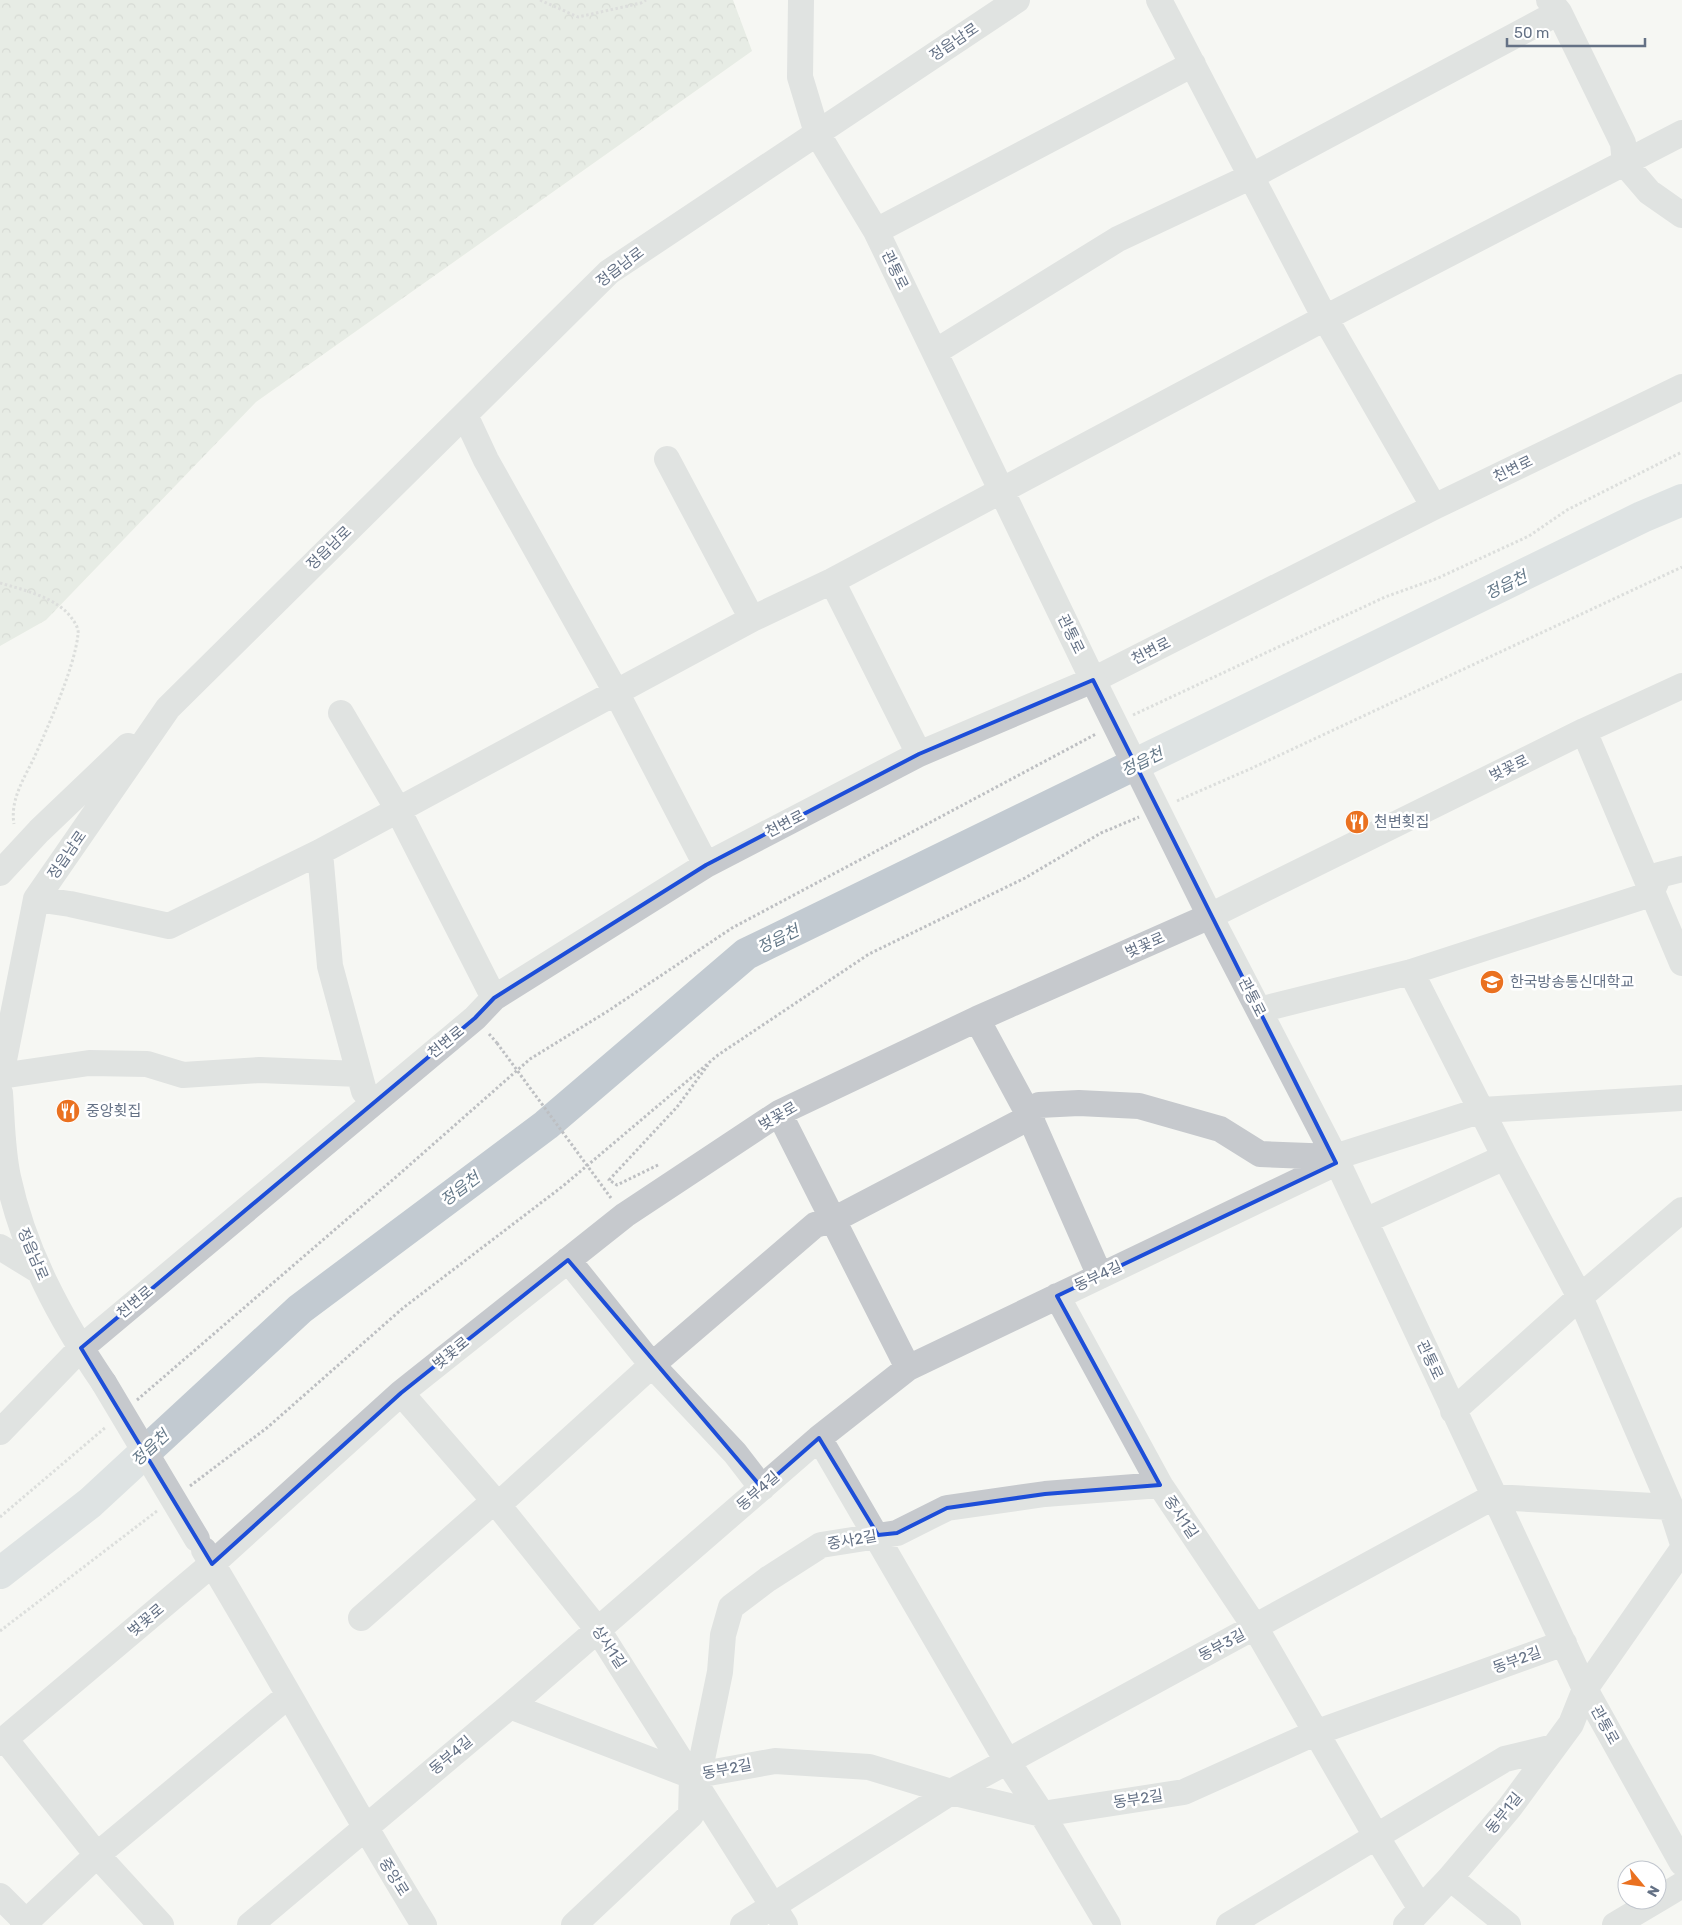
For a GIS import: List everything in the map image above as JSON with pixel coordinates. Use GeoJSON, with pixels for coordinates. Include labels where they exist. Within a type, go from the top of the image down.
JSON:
{"type":"FeatureCollection","features":[{"type":"Feature","properties":{"kind":"street"},"geometry":{"type":"LineString","coordinates":[[801,0],[800,77],[817,133]]}},
{"type":"Feature","properties":{"kind":"street","name":"정읍남로"},"geometry":{"type":"LineString","coordinates":[[0,1080],[6,1008],[36,899],[168,708],[608,272],[1017,0]]}},
{"type":"Feature","properties":{"kind":"street"},"geometry":{"type":"LineString","coordinates":[[1159,0],[1325,318],[1434,507]]}},
{"type":"Feature","properties":{"kind":"street"},"geometry":{"type":"LineString","coordinates":[[935,352],[1118,239],[1250,177],[1554,6],[1623,143],[1625,164],[1649,192],[1682,215]]}},
{"type":"Feature","properties":{"kind":"street"},"geometry":{"type":"LineString","coordinates":[[876,231],[1193,64]]}},
{"type":"Feature","properties":{"kind":"street","name":"관통로"},"geometry":{"type":"LineString","coordinates":[[817,133],[876,231],[1093,680],[1210,916],[1366,1221],[1493,1497],[1585,1689],[1682,1863]]}},
{"type":"Feature","properties":{"kind":"street"},"geometry":{"type":"LineString","coordinates":[[36,899],[70,904],[169,926],[320,852],[397,808],[752,620],[832,581],[1001,489],[1325,318],[1682,133]]}},
{"type":"Feature","properties":{"kind":"street","name":"천변로"},"geometry":{"type":"LineString","coordinates":[[0,1432],[81,1348],[368,1106],[476,1018],[494,998],[706,865],[919,754],[1093,680],[1434,507],[1682,387]]}},
{"type":"Feature","properties":{"kind":"street"},"geometry":{"type":"LineString","coordinates":[[465,415],[486,460],[616,692],[706,865]]}},
{"type":"Feature","properties":{"kind":"street"},"geometry":{"type":"LineString","coordinates":[[667,459],[752,620]]}},
{"type":"Feature","properties":{"kind":"street"},"geometry":{"type":"LineString","coordinates":[[832,581],[919,754]]}},
{"type":"Feature","properties":{"kind":"street","name":"벚꽃로"},"geometry":{"type":"LineString","coordinates":[[2,1741],[212,1564],[401,1393],[625,1216],[779,1113],[977,1019],[1210,916],[1584,731],[1682,686]]}},
{"type":"Feature","properties":{"kind":"street"},"geometry":{"type":"LineString","coordinates":[[0,873],[19,852],[168,708]]}},
{"type":"Feature","properties":{"kind":"street"},"geometry":{"type":"LineString","coordinates":[[341,713],[397,808],[494,998]]}},
{"type":"Feature","properties":{"kind":"street"},"geometry":{"type":"LineString","coordinates":[[1584,731],[1651,894],[1682,963]]}},
{"type":"Feature","properties":{"kind":"street"},"geometry":{"type":"LineString","coordinates":[[320,852],[330,966],[368,1106]]}},
{"type":"Feature","properties":{"kind":"street"},"geometry":{"type":"LineString","coordinates":[[1259,1010],[1411,972],[1651,894],[1659,875],[1682,868]]}},
{"type":"Feature","properties":{"kind":"street"},"geometry":{"type":"LineString","coordinates":[[1411,972],[1505,1157],[1580,1297],[1671,1507],[1682,1541]]}},
{"type":"Feature","properties":{"kind":"street"},"geometry":{"type":"LineString","coordinates":[[977,1019],[1030,1117],[1100,1276]]}},
{"type":"Feature","properties":{"kind":"street"},"geometry":{"type":"LineString","coordinates":[[0,1076],[89,1063],[147,1064],[183,1075],[260,1070],[360,1074]]}},
{"type":"Feature","properties":{"kind":"street","name":"정읍남로"},"geometry":{"type":"LineString","coordinates":[[0,1093],[8,1175],[18,1218],[39,1271],[81,1348],[104,1383],[212,1564]]}},
{"type":"Feature","properties":{"kind":"street"},"geometry":{"type":"LineString","coordinates":[[361,1618],[815,1225],[835,1219],[1030,1117],[1039,1105],[1079,1103],[1139,1106],[1220,1129],[1260,1154],[1336,1160],[1482,1110],[1682,1098]]}},
{"type":"Feature","properties":{"kind":"street"},"geometry":{"type":"LineString","coordinates":[[779,1113],[835,1219],[908,1368]]}},
{"type":"Feature","properties":{"kind":"street"},"geometry":{"type":"LineString","coordinates":[[1366,1221],[1505,1157]]}},
{"type":"Feature","properties":{"kind":"street","name":"동부4길"},"geometry":{"type":"LineString","coordinates":[[250,1925],[510,1706],[819,1438],[908,1368],[1336,1160]]}},
{"type":"Feature","properties":{"kind":"street"},"geometry":{"type":"LineString","coordinates":[[1453,1411],[1580,1297],[1682,1210]]}},
{"type":"Feature","properties":{"kind":"street"},"geometry":{"type":"LineString","coordinates":[[0,1247],[39,1271]]}},
{"type":"Feature","properties":{"kind":"street"},"geometry":{"type":"LineString","coordinates":[[568,1260],[652,1365],[723,1440],[762,1488]]}},
{"type":"Feature","properties":{"kind":"street","name":"중사1길"},"geometry":{"type":"LineString","coordinates":[[1057,1296],[1160,1485],[1255,1627],[1376,1836],[1414,1917]]}},
{"type":"Feature","properties":{"kind":"street","name":"상사1길"},"geometry":{"type":"LineString","coordinates":[[401,1393],[496,1503],[598,1630],[779,1916]]}},
{"type":"Feature","properties":{"kind":"street"},"geometry":{"type":"LineString","coordinates":[[819,1438],[878,1535],[1007,1761],[1042,1814],[1108,1925]]}},
{"type":"Feature","properties":{"kind":"street","name":"중사2길"},"geometry":{"type":"LineString","coordinates":[[692,1776],[702,1759],[720,1672],[723,1635],[731,1607],[768,1579],[821,1545],[897,1533],[947,1508],[1045,1494],[1160,1485]]}},
{"type":"Feature","properties":{"kind":"street"},"geometry":{"type":"LineString","coordinates":[[1493,1497],[1671,1507]]}},
{"type":"Feature","properties":{"kind":"street","name":"동부3길"},"geometry":{"type":"LineString","coordinates":[[743,1925],[779,1916],[952,1792],[1493,1497]]}},
{"type":"Feature","properties":{"kind":"street","name":"동부1길"},"geometry":{"type":"LineString","coordinates":[[1414,1917],[1510,1807],[1554,1747],[1570,1724],[1585,1689],[1682,1550]]}},
{"type":"Feature","properties":{"kind":"street","name":"중앙로"},"geometry":{"type":"LineString","coordinates":[[212,1564],[365,1829],[424,1925]]}},
{"type":"Feature","properties":{"kind":"street","name":"동부2길"},"geometry":{"type":"LineString","coordinates":[[692,1776],[775,1760],[869,1767],[952,1792],[1042,1814],[1184,1792],[1316,1733],[1564,1643]]}},
{"type":"Feature","properties":{"kind":"street"},"geometry":{"type":"LineString","coordinates":[[0,1896],[24,1924],[97,1855],[289,1695]]}},
{"type":"Feature","properties":{"kind":"street"},"geometry":{"type":"LineString","coordinates":[[510,1706],[692,1776],[691,1815],[574,1925]]}},
{"type":"Feature","properties":{"kind":"street"},"geometry":{"type":"LineString","coordinates":[[2,1741],[97,1855],[161,1925]]}},
{"type":"Feature","properties":{"kind":"street"},"geometry":{"type":"LineString","coordinates":[[1229,1925],[1505,1759],[1554,1747]]}},
{"type":"Feature","properties":{"kind":"street"},"geometry":{"type":"LineString","coordinates":[[1450,1878],[1508,1925]]}},
{"type":"Feature","properties":{"kind":"street"},"geometry":{"type":"LineString","coordinates":[[1667,1894],[1682,1885]]}},
{"type":"Feature","properties":{"kind":"street"},"geometry":{"type":"LineString","coordinates":[[1615,1925],[1640,1910]]}},
{"type":"Feature","properties":{"kind":"path"},"geometry":{"type":"LineString","coordinates":[[540,0],[578,17],[641,4],[646,0]]}},
{"type":"Feature","properties":{"kind":"path"},"geometry":{"type":"LineString","coordinates":[[1127,718],[1385,597],[1438,578],[1529,536],[1567,510],[1682,452]]}},
{"type":"Feature","properties":{"kind":"path"},"geometry":{"type":"LineString","coordinates":[[1171,803],[1250,769],[1682,567]]}},
{"type":"Feature","properties":{"kind":"path"},"geometry":{"type":"LineString","coordinates":[[0,583],[44,596],[73,619],[79,632],[68,673],[33,759],[18,790],[13,817],[19,852]]}},
{"type":"Feature","properties":{"kind":"path"},"geometry":{"type":"LineString","coordinates":[[134,1403],[396,1178],[530,1059],[608,1011],[732,928],[1101,732]]}},
{"type":"Feature","properties":{"kind":"path"},"geometry":{"type":"LineString","coordinates":[[190,1487],[268,1427],[403,1308],[563,1186],[711,1061],[870,954],[1025,878],[1101,833],[1145,814]]}},
{"type":"Feature","properties":{"kind":"path"},"geometry":{"type":"LineString","coordinates":[[497,1042],[611,1198]]}},
{"type":"Feature","properties":{"kind":"path"},"geometry":{"type":"LineString","coordinates":[[664,1164],[617,1185],[609,1180],[678,1107],[711,1061]]}},
{"type":"Feature","properties":{"kind":"path"},"geometry":{"type":"LineString","coordinates":[[0,1517],[111,1422]]}},
{"type":"Feature","properties":{"kind":"path"},"geometry":{"type":"LineString","coordinates":[[0,1631],[158,1511]]}},
{"type":"Feature","properties":{"kind":"highlighted area"},"geometry":{"type":"Polygon","coordinates":[[[1093,680],[1336,1163],[1057,1296],[1160,1485],[1045,1494],[947,1508],[897,1533],[878,1535],[819,1438],[762,1488],[568,1260],[401,1393],[212,1564],[81,1348],[475,1018],[494,998],[706,865],[919,754],[1093,680]]]}},
{"type":"Feature","properties":{"kind":"green space"},"geometry":{"type":"Polygon","coordinates":[[[0,0],[733,0],[752,51],[256,402],[46,620],[0,646],[0,0]]]}},
{"type":"Feature","properties":{"kind":"waterway","name":"정읍천"},"geometry":{"type":"LineString","coordinates":[[0,1573],[90,1503],[300,1309],[546,1125],[746,954],[1642,517],[1682,500]]}},
{"type":"Feature","properties":{"kind":"place","name":"천변횟집"},"geometry":{"type":"Point","coordinates":[1357,822]}},
{"type":"Feature","properties":{"kind":"place","name":"한국방송통신대학교"},"geometry":{"type":"Point","coordinates":[1492,982]}},
{"type":"Feature","properties":{"kind":"place","name":"중앙횟집"},"geometry":{"type":"Point","coordinates":[68,1111]}}]}
